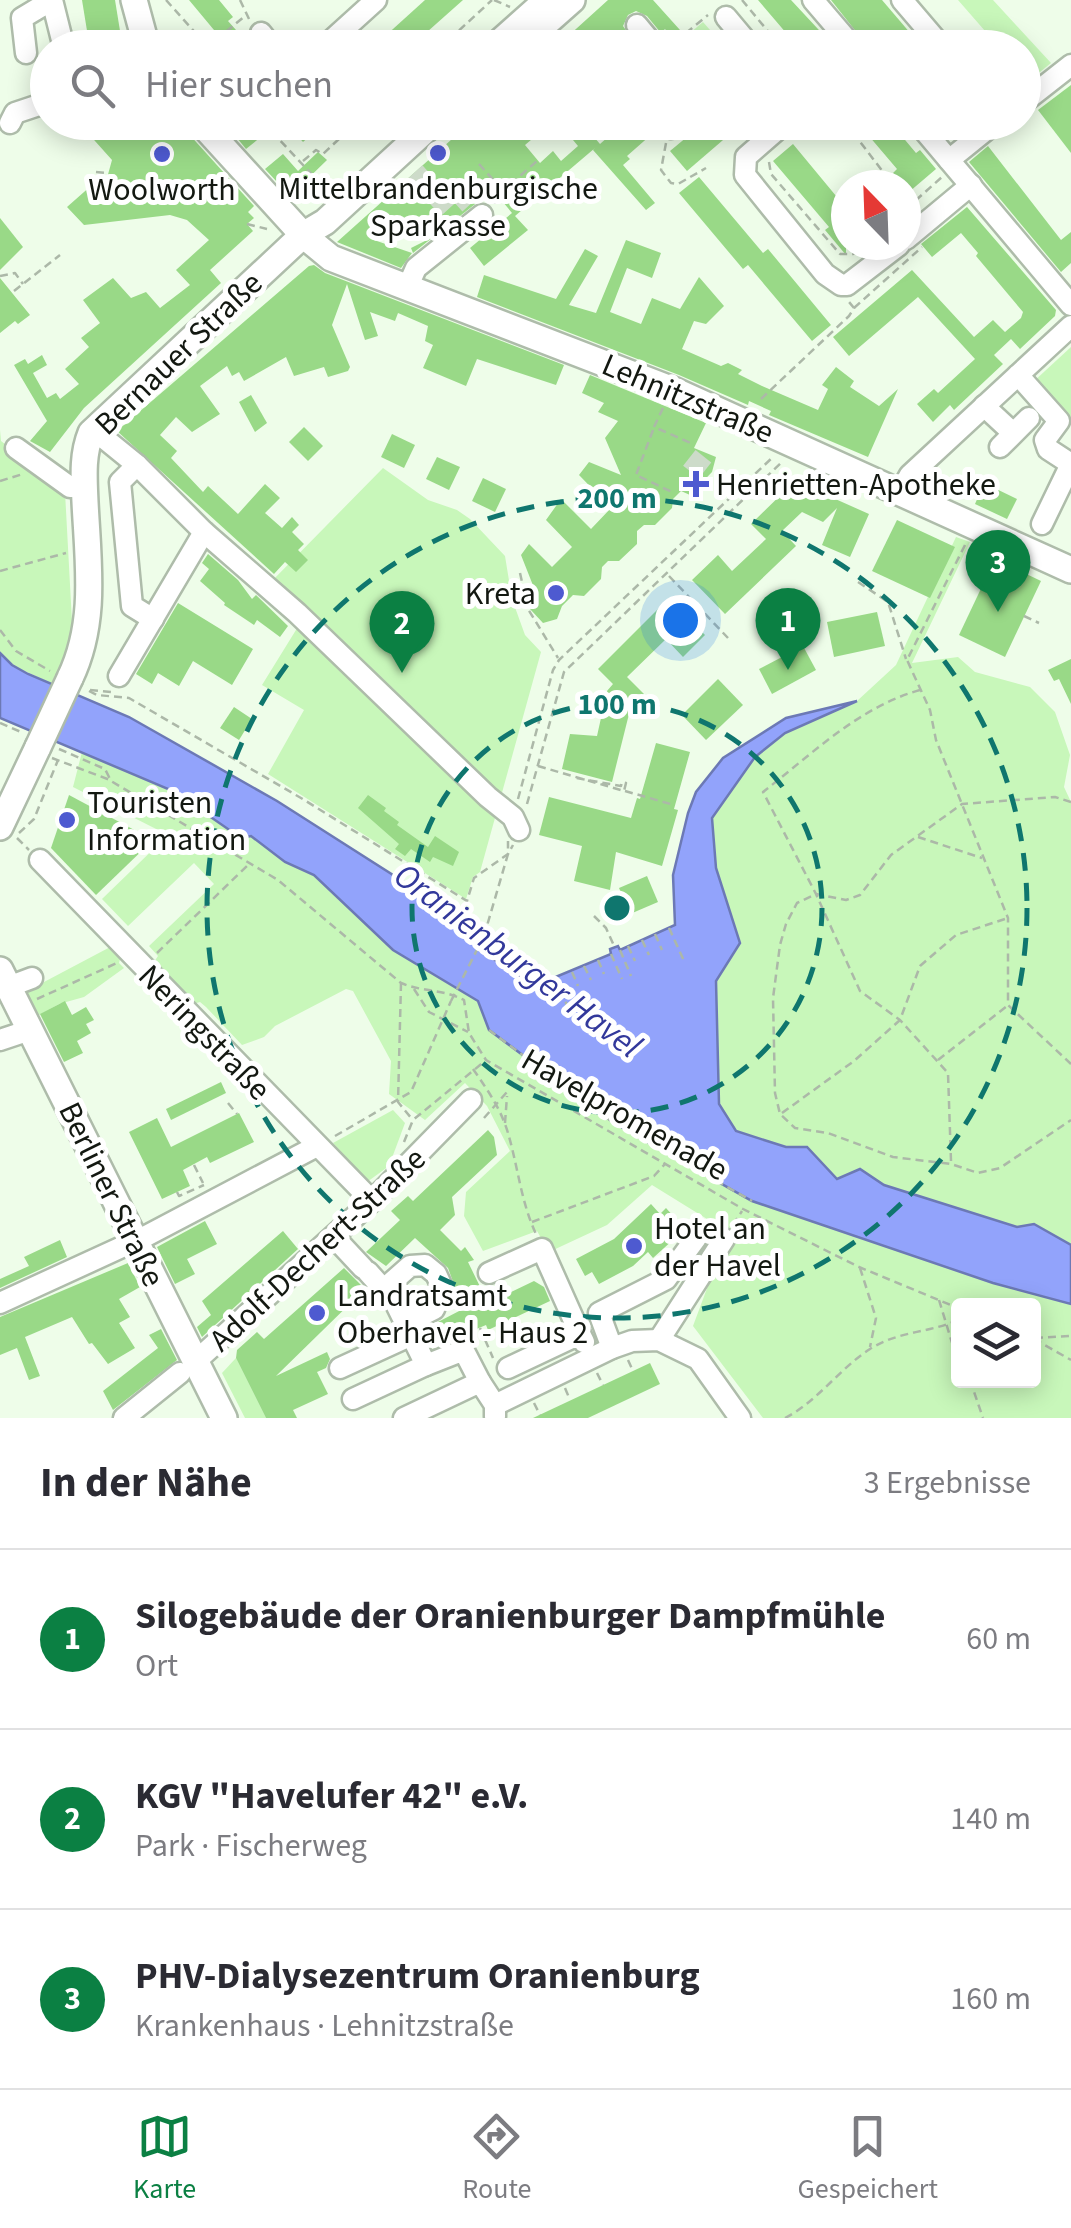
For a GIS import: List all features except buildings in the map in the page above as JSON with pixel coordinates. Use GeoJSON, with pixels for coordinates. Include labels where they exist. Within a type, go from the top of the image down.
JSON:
{"type":"FeatureCollection","features":[{"type":"Feature","properties":{"kind":"main road"},"geometry":{"type":"LineString","coordinates":[[134,0],[137,30]]}},
{"type":"Feature","properties":{"kind":"main road"},"geometry":{"type":"LineString","coordinates":[[514,30],[547,0]]}},
{"type":"Feature","properties":{"kind":"main road"},"geometry":{"type":"LineString","coordinates":[[538,30],[572,0]]}},
{"type":"Feature","properties":{"kind":"main road","name":"Lehnitzstraße"},"geometry":{"type":"LineString","coordinates":[[217,140],[303,234],[331,258],[673,390],[1071,570]]}},
{"type":"Feature","properties":{"kind":"main road","name":"Bernauer Straße"},"geometry":{"type":"LineString","coordinates":[[303,234],[314,210],[391,140]]}},
{"type":"Feature","properties":{"kind":"main road","name":"Bernauer Straße"},"geometry":{"type":"LineString","coordinates":[[8,832],[83,652],[89,622],[84,454],[92,433],[303,234],[326,222],[415,140]]}},
{"type":"Feature","properties":{"kind":"main road","name":"Berliner Straße"},"geometry":{"type":"LineString","coordinates":[[18,994],[135,1241],[188,1367],[224,1418]]}},
{"type":"Feature","properties":{"kind":"street"},"geometry":{"type":"LineString","coordinates":[[26,53],[22,18],[52,0],[60,30]]}},
{"type":"Feature","properties":{"kind":"street"},"geometry":{"type":"LineString","coordinates":[[343,30],[376,0]]}},
{"type":"Feature","properties":{"kind":"street"},"geometry":{"type":"LineString","coordinates":[[813,0],[839,30]]}},
{"type":"Feature","properties":{"kind":"street"},"geometry":{"type":"LineString","coordinates":[[890,0],[920,30]]}},
{"type":"Feature","properties":{"kind":"street"},"geometry":{"type":"LineString","coordinates":[[719,14],[735,30]]}},
{"type":"Feature","properties":{"kind":"street"},"geometry":{"type":"LineString","coordinates":[[637,25],[641,30]]}},
{"type":"Feature","properties":{"kind":"street"},"geometry":{"type":"LineString","coordinates":[[1041,89],[1071,65]]}},
{"type":"Feature","properties":{"kind":"street"},"geometry":{"type":"LineString","coordinates":[[10,123],[16,112],[30,108]]}},
{"type":"Feature","properties":{"kind":"street"},"geometry":{"type":"LineString","coordinates":[[765,140],[746,157],[744,175],[825,274],[841,285],[856,282],[882,260]]}},
{"type":"Feature","properties":{"kind":"street"},"geometry":{"type":"LineString","coordinates":[[933,140],[1071,304]]}},
{"type":"Feature","properties":{"kind":"street"},"geometry":{"type":"LineString","coordinates":[[952,163],[973,140]]}},
{"type":"Feature","properties":{"kind":"street"},"geometry":{"type":"LineString","coordinates":[[921,227],[971,185]]}},
{"type":"Feature","properties":{"kind":"street"},"geometry":{"type":"LineString","coordinates":[[408,286],[416,268],[482,215]]}},
{"type":"Feature","properties":{"kind":"street"},"geometry":{"type":"LineString","coordinates":[[901,492],[910,475],[1071,326]]}},
{"type":"Feature","properties":{"kind":"street"},"geometry":{"type":"LineString","coordinates":[[1018,375],[1060,421],[1045,440],[1048,449],[1071,464],[1042,524]]}},
{"type":"Feature","properties":{"kind":"street"},"geometry":{"type":"LineString","coordinates":[[984,406],[1006,440],[1029,418]]}},
{"type":"Feature","properties":{"kind":"street"},"geometry":{"type":"LineString","coordinates":[[92,433],[105,438],[138,465],[204,532],[297,614],[516,824]]}},
{"type":"Feature","properties":{"kind":"street"},"geometry":{"type":"LineString","coordinates":[[16,448],[70,487],[84,487]]}},
{"type":"Feature","properties":{"kind":"street"},"geometry":{"type":"LineString","coordinates":[[138,465],[120,482],[121,494],[132,606],[152,619]]}},
{"type":"Feature","properties":{"kind":"street"},"geometry":{"type":"LineString","coordinates":[[114,684],[204,532]]}},
{"type":"Feature","properties":{"kind":"street","name":"Neringstraße"},"geometry":{"type":"LineString","coordinates":[[40,860],[321,1144],[372,1201]]}},
{"type":"Feature","properties":{"kind":"street"},"geometry":{"type":"LineString","coordinates":[[0,1040],[18,994]]}},
{"type":"Feature","properties":{"kind":"street","name":"Adolf-Dechert-Straße"},"geometry":{"type":"LineString","coordinates":[[124,1418],[334,1238],[471,1100]]}},
{"type":"Feature","properties":{"kind":"street"},"geometry":{"type":"LineString","coordinates":[[0,1304],[135,1241],[321,1144]]}},
{"type":"Feature","properties":{"kind":"street"},"geometry":{"type":"LineString","coordinates":[[334,1238],[384,1289],[426,1365]]}},
{"type":"Feature","properties":{"kind":"street"},"geometry":{"type":"LineString","coordinates":[[612,1348],[599,1313],[666,1279],[696,1238]]}},
{"type":"Feature","properties":{"kind":"street"},"geometry":{"type":"LineString","coordinates":[[659,1340],[724,1239]]}},
{"type":"Feature","properties":{"kind":"street"},"geometry":{"type":"LineString","coordinates":[[488,1273],[542,1249],[592,1358]]}},
{"type":"Feature","properties":{"kind":"street"},"geometry":{"type":"LineString","coordinates":[[340,1368],[409,1329],[434,1309],[442,1287],[436,1274],[425,1265],[410,1266],[384,1289]]}},
{"type":"Feature","properties":{"kind":"street"},"geometry":{"type":"LineString","coordinates":[[508,1368],[580,1334]]}},
{"type":"Feature","properties":{"kind":"street"},"geometry":{"type":"LineString","coordinates":[[353,1399],[459,1352],[465,1353],[495,1412],[612,1348],[632,1341],[659,1340],[698,1359],[735,1416]]}},
{"type":"Feature","properties":{"kind":"street"},"geometry":{"type":"LineString","coordinates":[[404,1418],[480,1382]]}},
{"type":"Feature","properties":{"kind":"path"},"geometry":{"type":"LineString","coordinates":[[166,0],[193,30]]}},
{"type":"Feature","properties":{"kind":"path"},"geometry":{"type":"LineString","coordinates":[[240,0],[245,16],[258,30]]}},
{"type":"Feature","properties":{"kind":"path"},"geometry":{"type":"LineString","coordinates":[[460,30],[492,0]]}},
{"type":"Feature","properties":{"kind":"path"},"geometry":{"type":"LineString","coordinates":[[742,0],[767,30]]}},
{"type":"Feature","properties":{"kind":"path"},"geometry":{"type":"LineString","coordinates":[[691,30],[719,14]]}},
{"type":"Feature","properties":{"kind":"path"},"geometry":{"type":"LineString","coordinates":[[227,30],[245,16]]}},
{"type":"Feature","properties":{"kind":"path"},"geometry":{"type":"LineString","coordinates":[[281,140],[331,195]]}},
{"type":"Feature","properties":{"kind":"path"},"geometry":{"type":"LineString","coordinates":[[302,162],[316,150],[322,154],[337,140]]}},
{"type":"Feature","properties":{"kind":"path"},"geometry":{"type":"LineString","coordinates":[[668,140],[661,170],[671,184],[706,168]]}},
{"type":"Feature","properties":{"kind":"path"},"geometry":{"type":"LineString","coordinates":[[859,140],[882,170]]}},
{"type":"Feature","properties":{"kind":"path"},"geometry":{"type":"LineString","coordinates":[[774,152],[769,161],[771,174],[831,244]]}},
{"type":"Feature","properties":{"kind":"path"},"geometry":{"type":"LineString","coordinates":[[496,184],[513,182],[537,161]]}},
{"type":"Feature","properties":{"kind":"path"},"geometry":{"type":"LineString","coordinates":[[921,193],[952,163]]}},
{"type":"Feature","properties":{"kind":"path"},"geometry":{"type":"LineString","coordinates":[[480,164],[496,184],[496,203],[482,215]]}},
{"type":"Feature","properties":{"kind":"path"},"geometry":{"type":"LineString","coordinates":[[96,172],[108,173]]}},
{"type":"Feature","properties":{"kind":"path"},"geometry":{"type":"LineString","coordinates":[[247,224],[267,229]]}},
{"type":"Feature","properties":{"kind":"path"},"geometry":{"type":"LineString","coordinates":[[14,292],[60,256]]}},
{"type":"Feature","properties":{"kind":"path"},"geometry":{"type":"LineString","coordinates":[[0,276],[15,274],[24,284]]}},
{"type":"Feature","properties":{"kind":"path"},"geometry":{"type":"LineString","coordinates":[[761,399],[849,316],[854,308],[841,285]]}},
{"type":"Feature","properties":{"kind":"path"},"geometry":{"type":"LineString","coordinates":[[665,403],[636,475],[672,492]]}},
{"type":"Feature","properties":{"kind":"path"},"geometry":{"type":"LineString","coordinates":[[654,427],[692,444]]}},
{"type":"Feature","properties":{"kind":"path"},"geometry":{"type":"LineString","coordinates":[[0,630],[16,651],[97,695],[129,698],[467,901],[474,878],[508,854],[564,672],[668,574],[794,443]]}},
{"type":"Feature","properties":{"kind":"path"},"geometry":{"type":"LineString","coordinates":[[321,1144],[411,1092],[484,936],[559,660],[794,443]]}},
{"type":"Feature","properties":{"kind":"path"},"geometry":{"type":"LineString","coordinates":[[0,480],[44,469]]}},
{"type":"Feature","properties":{"kind":"path"},"geometry":{"type":"LineString","coordinates":[[907,660],[975,525]]}},
{"type":"Feature","properties":{"kind":"path"},"geometry":{"type":"LineString","coordinates":[[0,571],[87,547]]}},
{"type":"Feature","properties":{"kind":"path"},"geometry":{"type":"LineString","coordinates":[[520,574],[528,609],[559,660]]}},
{"type":"Feature","properties":{"kind":"path"},"geometry":{"type":"LineString","coordinates":[[668,574],[728,638]]}},
{"type":"Feature","properties":{"kind":"path"},"geometry":{"type":"LineString","coordinates":[[858,582],[888,602],[1008,918],[1008,1005],[1071,1064]]}},
{"type":"Feature","properties":{"kind":"path"},"geometry":{"type":"LineString","coordinates":[[1024,616],[1039,622]]}},
{"type":"Feature","properties":{"kind":"path"},"geometry":{"type":"LineString","coordinates":[[73,682],[114,684]]}},
{"type":"Feature","properties":{"kind":"path"},"geometry":{"type":"LineString","coordinates":[[920,690],[894,697],[849,724],[763,792],[860,991],[900,1020],[948,1073],[952,1164]]}},
{"type":"Feature","properties":{"kind":"path"},"geometry":{"type":"LineString","coordinates":[[0,722],[105,769],[111,780]]}},
{"type":"Feature","properties":{"kind":"path"},"geometry":{"type":"LineString","coordinates":[[8,832],[34,819],[58,760],[111,780],[278,880],[401,983],[448,992],[464,1000],[470,1033],[486,1060],[413,1120],[398,1102],[401,983]]}},
{"type":"Feature","properties":{"kind":"path"},"geometry":{"type":"LineString","coordinates":[[537,766],[674,805]]}},
{"type":"Feature","properties":{"kind":"path"},"geometry":{"type":"LineString","coordinates":[[576,778],[621,786],[626,783],[624,791]]}},
{"type":"Feature","properties":{"kind":"path"},"geometry":{"type":"LineString","coordinates":[[1071,802],[1054,797],[962,804],[891,855],[860,894],[846,900],[816,894],[797,903],[780,945],[773,998],[774,1093],[780,1114],[795,1128],[828,1133],[893,1158],[952,1164],[978,1174],[1000,1168],[1071,1120]]}},
{"type":"Feature","properties":{"kind":"path"},"geometry":{"type":"LineString","coordinates":[[917,837],[984,858]]}},
{"type":"Feature","properties":{"kind":"path"},"geometry":{"type":"LineString","coordinates":[[18,994],[137,962],[250,864]]}},
{"type":"Feature","properties":{"kind":"path"},"geometry":{"type":"LineString","coordinates":[[594,916],[606,928],[614,948]]}},
{"type":"Feature","properties":{"kind":"path"},"geometry":{"type":"LineString","coordinates":[[780,1114],[854,1062],[900,1020],[920,966],[956,934],[1008,918]]}},
{"type":"Feature","properties":{"kind":"path"},"geometry":{"type":"LineString","coordinates":[[669,928],[685,963]]}},
{"type":"Feature","properties":{"kind":"path"},"geometry":{"type":"LineString","coordinates":[[655,934],[662,950]]}},
{"type":"Feature","properties":{"kind":"path"},"geometry":{"type":"LineString","coordinates":[[642,940],[648,956]]}},
{"type":"Feature","properties":{"kind":"path"},"geometry":{"type":"LineString","coordinates":[[628,946],[636,961]]}},
{"type":"Feature","properties":{"kind":"path"},"geometry":{"type":"LineString","coordinates":[[620,950],[631,976]]}},
{"type":"Feature","properties":{"kind":"path"},"geometry":{"type":"LineString","coordinates":[[611,954],[622,979]]}},
{"type":"Feature","properties":{"kind":"path"},"geometry":{"type":"LineString","coordinates":[[598,960],[604,974]]}},
{"type":"Feature","properties":{"kind":"path"},"geometry":{"type":"LineString","coordinates":[[584,966],[591,980]]}},
{"type":"Feature","properties":{"kind":"path"},"geometry":{"type":"LineString","coordinates":[[572,972],[578,986]]}},
{"type":"Feature","properties":{"kind":"path"},"geometry":{"type":"LineString","coordinates":[[556,978],[567,1004]]}},
{"type":"Feature","properties":{"kind":"path"},"geometry":{"type":"LineString","coordinates":[[413,988],[429,1012],[470,1033]]}},
{"type":"Feature","properties":{"kind":"path"},"geometry":{"type":"LineString","coordinates":[[937,1061],[1008,1005]]}},
{"type":"Feature","properties":{"kind":"path"},"geometry":{"type":"LineString","coordinates":[[490,1030],[614,1123],[752,1201]]}},
{"type":"Feature","properties":{"kind":"path"},"geometry":{"type":"LineString","coordinates":[[1062,1056],[1071,1049]]}},
{"type":"Feature","properties":{"kind":"path","name":"Havelpromenade"},"geometry":{"type":"LineString","coordinates":[[486,1060],[743,1209],[859,1267],[951,1304]]}},
{"type":"Feature","properties":{"kind":"path"},"geometry":{"type":"LineString","coordinates":[[473,1069],[496,1103],[505,1125],[530,1223],[542,1249]]}},
{"type":"Feature","properties":{"kind":"path"},"geometry":{"type":"LineString","coordinates":[[484,1118],[507,1092],[505,1125]]}},
{"type":"Feature","properties":{"kind":"path"},"geometry":{"type":"LineString","coordinates":[[228,1103],[237,1114]]}},
{"type":"Feature","properties":{"kind":"path"},"geometry":{"type":"LineString","coordinates":[[530,1223],[654,1176],[666,1162]]}},
{"type":"Feature","properties":{"kind":"path"},"geometry":{"type":"LineString","coordinates":[[194,1165],[208,1193]]}},
{"type":"Feature","properties":{"kind":"path"},"geometry":{"type":"LineString","coordinates":[[177,1192],[179,1196],[204,1185]]}},
{"type":"Feature","properties":{"kind":"path"},"geometry":{"type":"LineString","coordinates":[[724,1239],[743,1209]]}},
{"type":"Feature","properties":{"kind":"path"},"geometry":{"type":"LineString","coordinates":[[859,1267],[876,1318],[870,1349]]}},
{"type":"Feature","properties":{"kind":"path"},"geometry":{"type":"LineString","coordinates":[[938,1298],[951,1339]]}},
{"type":"Feature","properties":{"kind":"path"},"geometry":{"type":"LineString","coordinates":[[785,1418],[870,1349],[907,1332],[951,1323]]}},
{"type":"Feature","properties":{"kind":"path"},"geometry":{"type":"LineString","coordinates":[[480,1328],[485,1340]]}},
{"type":"Feature","properties":{"kind":"path"},"geometry":{"type":"LineString","coordinates":[[1041,1338],[1071,1336]]}},
{"type":"Feature","properties":{"kind":"path"},"geometry":{"type":"LineString","coordinates":[[1041,1342],[1071,1360]]}},
{"type":"Feature","properties":{"kind":"path"},"geometry":{"type":"LineString","coordinates":[[973,1388],[983,1418]]}},
{"type":"Feature","properties":{"kind":"green space"},"geometry":{"type":"Polygon","coordinates":[[[958,0],[993,0],[1021,30],[984,30],[958,0]]]}},
{"type":"Feature","properties":{"kind":"green space"},"geometry":{"type":"Polygon","coordinates":[[[703,22],[710,30],[694,30],[703,22]]]}},
{"type":"Feature","properties":{"kind":"green space"},"geometry":{"type":"Polygon","coordinates":[[[1041,52],[1051,63],[1041,71],[1041,52]]]}},
{"type":"Feature","properties":{"kind":"green space"},"geometry":{"type":"Polygon","coordinates":[[[1071,347],[1071,422],[1032,383],[1071,347]]]}},
{"type":"Feature","properties":{"kind":"green space"},"geometry":{"type":"Polygon","coordinates":[[[0,430],[1,441],[65,492],[73,640],[57,686],[12,665],[0,653],[0,430]]]}},
{"type":"Feature","properties":{"kind":"green space"},"geometry":{"type":"Polygon","coordinates":[[[383,468],[428,500],[470,519],[505,556],[512,599],[525,635],[541,652],[480,872],[473,877],[466,899],[268,774],[304,710],[262,685],[304,617],[269,584],[383,468]]]}},
{"type":"Feature","properties":{"kind":"green space"},"geometry":{"type":"Polygon","coordinates":[[[956,537],[970,542],[912,663],[958,657],[975,672],[1030,687],[1055,712],[1070,755],[1064,787],[1071,802],[1071,1245],[1034,1224],[1018,1227],[884,1185],[860,1169],[837,1179],[807,1147],[786,1147],[736,1131],[719,1104],[716,981],[740,943],[716,868],[712,818],[755,757],[785,733],[857,701],[896,665],[956,537]]]}},
{"type":"Feature","properties":{"kind":"green space"},"geometry":{"type":"Polygon","coordinates":[[[82,752],[173,791],[240,838],[251,836],[285,862],[314,876],[393,950],[478,1001],[489,1030],[613,1123],[752,1201],[993,1283],[1071,1304],[1071,1418],[763,1418],[693,1326],[728,1232],[652,1185],[607,1225],[549,1252],[537,1231],[483,1251],[464,1216],[466,1192],[510,1151],[487,1106],[465,1083],[425,1120],[389,1094],[391,1061],[353,991],[346,989],[275,1026],[264,1037],[242,1045],[206,1007],[200,1002],[193,1004],[150,968],[158,956],[149,946],[214,884],[194,863],[128,926],[102,899],[168,835],[73,787],[82,752]]]}},
{"type":"Feature","properties":{"kind":"green space"},"geometry":{"type":"Polygon","coordinates":[[[114,945],[122,952],[119,963],[124,968],[84,997],[39,1015],[33,1013],[27,991],[114,945]]]}},
{"type":"Feature","properties":{"kind":"green space"},"geometry":{"type":"Polygon","coordinates":[[[393,1110],[405,1123],[389,1166],[367,1182],[333,1143],[393,1110]]]}},
{"type":"Feature","properties":{"kind":"green space"},"geometry":{"type":"Polygon","coordinates":[[[236,1358],[266,1418],[245,1418],[222,1373],[236,1358]]]}},
{"type":"Feature","properties":{"kind":"water"},"geometry":{"type":"Polygon","coordinates":[[[0,653],[28,674],[129,717],[277,801],[462,919],[489,956],[534,986],[611,954],[610,949],[618,946],[620,950],[675,925],[673,875],[688,813],[696,792],[723,758],[786,718],[857,701],[785,733],[755,757],[712,818],[716,868],[740,943],[716,981],[719,1104],[736,1131],[786,1147],[807,1147],[837,1179],[860,1169],[884,1185],[1017,1227],[1034,1224],[1071,1245],[1071,1304],[993,1283],[752,1201],[614,1123],[489,1030],[478,1001],[393,950],[314,875],[285,862],[251,836],[241,838],[173,791],[0,718],[0,653]]]}},
{"type":"Feature","properties":{"kind":"tunnel"},"geometry":{"type":"LineString","coordinates":[[415,172],[449,210],[479,183]]}},
{"type":"Feature","properties":{"kind":"tunnel"},"geometry":{"type":"LineString","coordinates":[[691,472],[706,453]]}},
{"type":"Feature","properties":{"kind":"place","name":"Mittelbrandenburgische Sparkasse"},"geometry":{"type":"Point","coordinates":[438,153]}},
{"type":"Feature","properties":{"kind":"place","name":"Woolworth"},"geometry":{"type":"Point","coordinates":[162,154]}},
{"type":"Feature","properties":{"kind":"place","name":"Henrietten-Apotheke"},"geometry":{"type":"Point","coordinates":[696,484]}},
{"type":"Feature","properties":{"kind":"place","name":"Kreta"},"geometry":{"type":"Point","coordinates":[556,593]}},
{"type":"Feature","properties":{"kind":"place","name":"PHV-Dialysezentrum Oranienburg"},"geometry":{"type":"Point","coordinates":[998,612]}},
{"type":"Feature","properties":{"kind":"place","name":"Silogebäude der Oranienburger Dampfmühle"},"geometry":{"type":"Point","coordinates":[788,670]}},
{"type":"Feature","properties":{"kind":"place","name":"KGV \"Havelufer 42\" e.V."},"geometry":{"type":"Point","coordinates":[402,673]}},
{"type":"Feature","properties":{"kind":"place","name":"Touristen Information"},"geometry":{"type":"Point","coordinates":[67,820]}},
{"type":"Feature","properties":{"kind":"place","name":"Hotel an der Havel"},"geometry":{"type":"Point","coordinates":[634,1246]}},
{"type":"Feature","properties":{"kind":"place","name":"Landratsamt Oberhavel - Haus 2"},"geometry":{"type":"Point","coordinates":[317,1313]}},
{"type":"Feature","properties":{"kind":"water label","name":"Oranienburger Havel"},"geometry":{"type":"Point","coordinates":[518,960]}}]}
